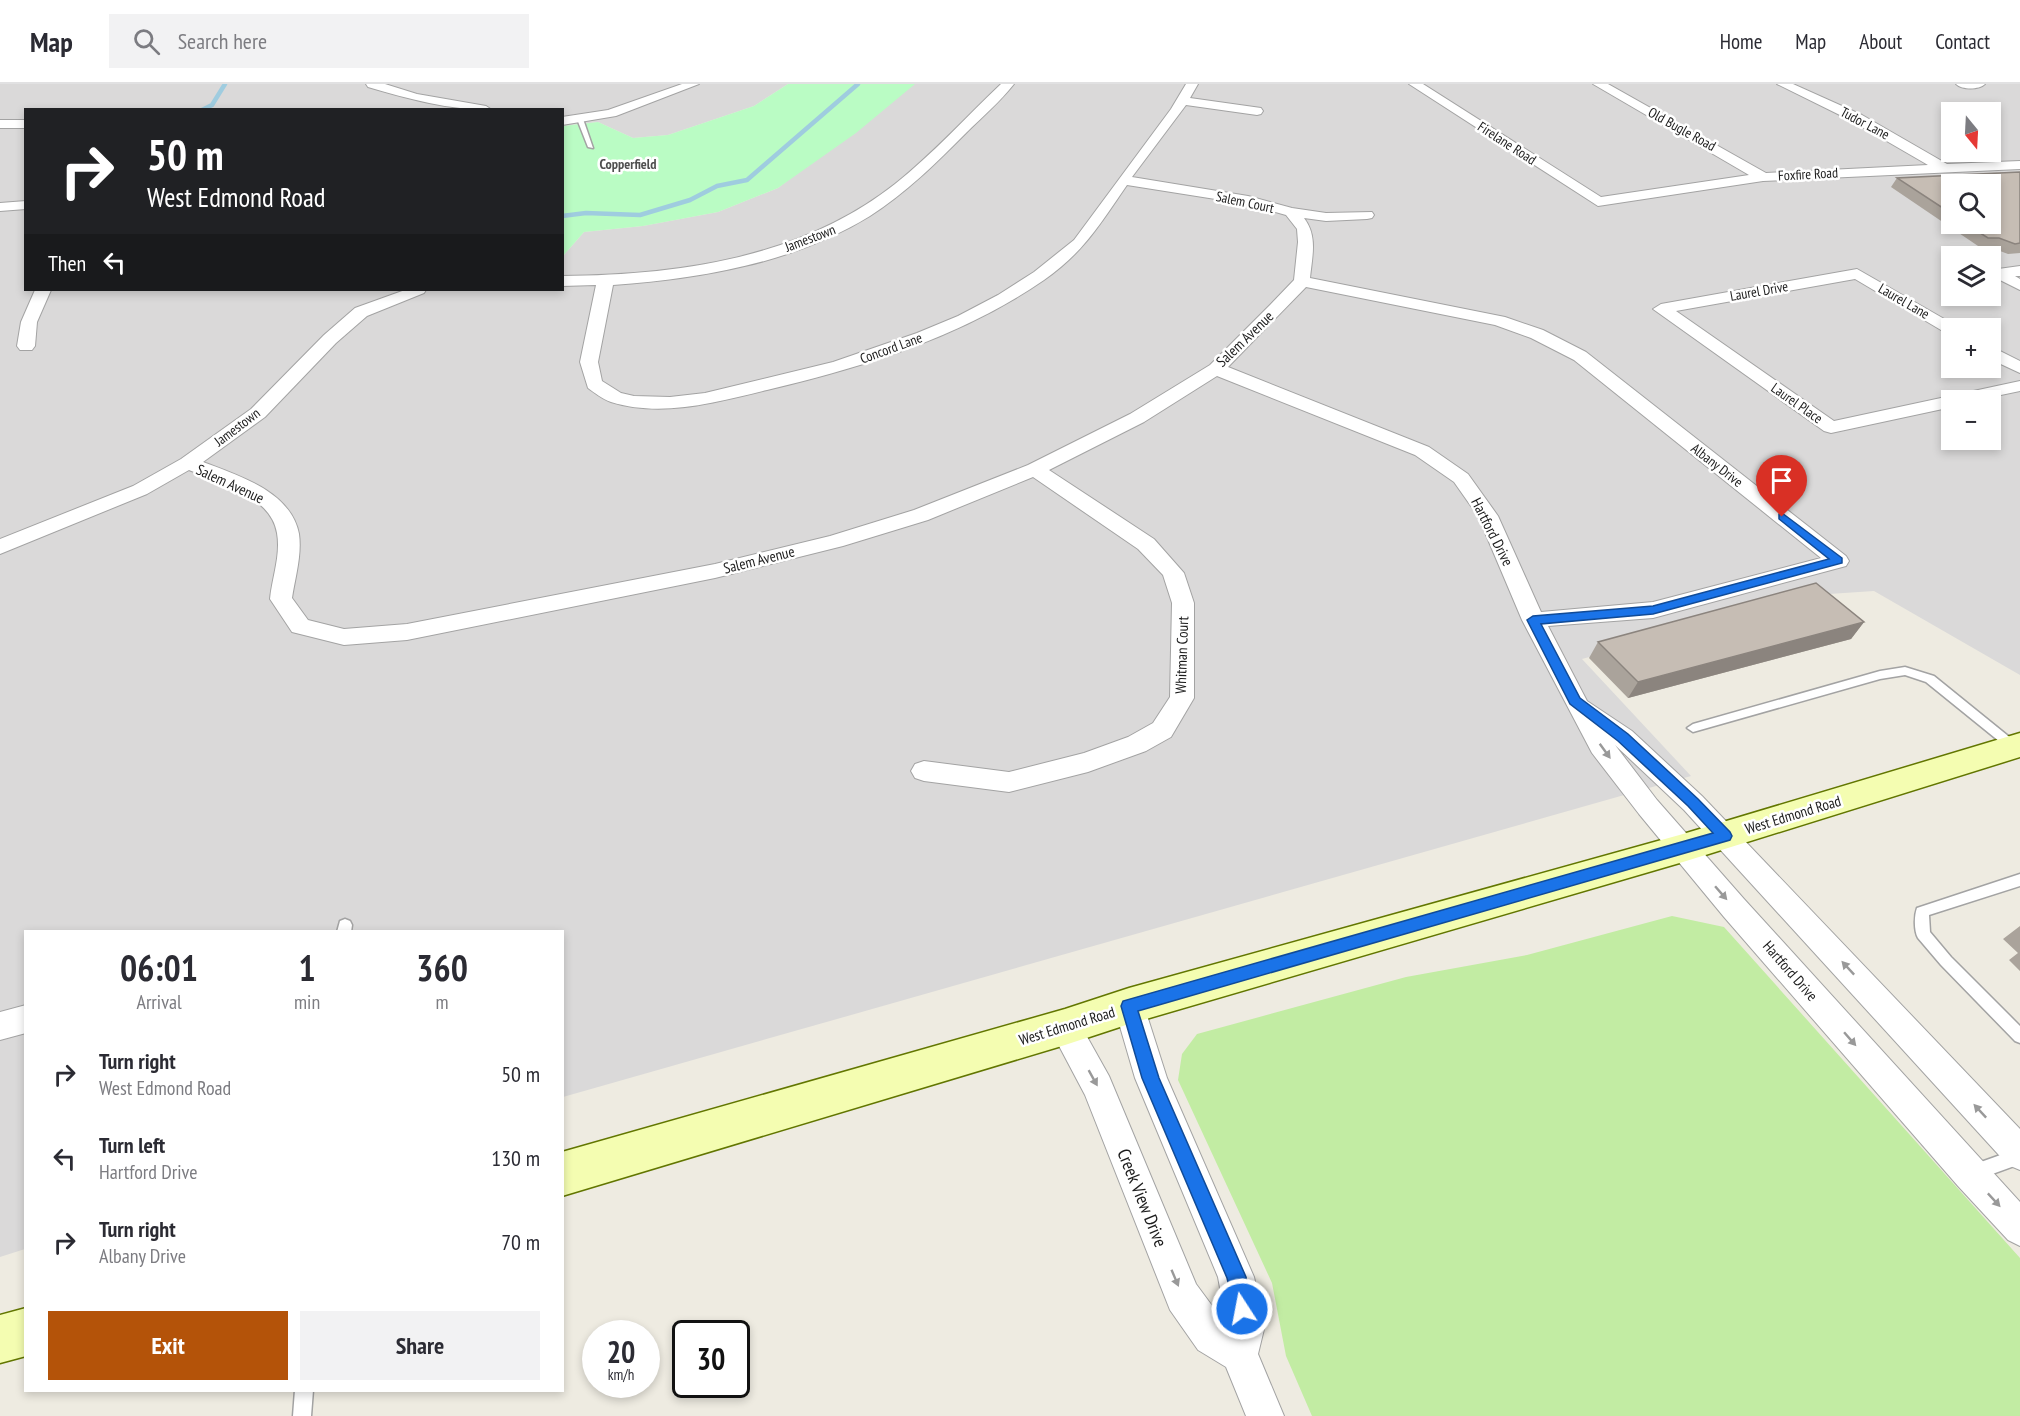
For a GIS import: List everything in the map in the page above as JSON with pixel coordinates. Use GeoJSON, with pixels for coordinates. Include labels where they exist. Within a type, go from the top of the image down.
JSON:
{"type":"FeatureCollection","features":[{"type":"Feature","properties":{"kind":"main road","name":"West Edmond Road"},"geometry":{"type":"LineString","coordinates":[[564,1173],[1065,1027],[1129,1006],[1725,836],[2017,746]]}},
{"type":"Feature","properties":{"kind":"main road"},"geometry":{"type":"LineString","coordinates":[[0,1339],[24,1333]]}},
{"type":"Feature","properties":{"kind":"street"},"geometry":{"type":"LineString","coordinates":[[372,84],[415,97],[475,108]]}},
{"type":"Feature","properties":{"kind":"street"},"geometry":{"type":"LineString","coordinates":[[564,121],[585,118],[693,84]]}},
{"type":"Feature","properties":{"kind":"street","name":"Jamestown"},"geometry":{"type":"LineString","coordinates":[[564,281],[605,282],[659,278],[727,265],[837,229],[900,188],[1008,84]]}},
{"type":"Feature","properties":{"kind":"street","name":"Concord Lane"},"geometry":{"type":"LineString","coordinates":[[605,282],[589,362],[594,384],[615,397],[642,402],[673,402],[717,396],[786,381],[878,355],[958,322],[1023,287],[1075,248],[1123,180],[1184,101],[1192,84]]}},
{"type":"Feature","properties":{"kind":"street","name":"Firelane Road"},"geometry":{"type":"LineString","coordinates":[[1415,84],[1598,202]]}},
{"type":"Feature","properties":{"kind":"street","name":"Old Bugle Road"},"geometry":{"type":"LineString","coordinates":[[1599,84],[1689,133],[1762,177]]}},
{"type":"Feature","properties":{"kind":"street","name":"Tudor Lane"},"geometry":{"type":"LineString","coordinates":[[1783,84],[1857,118],[1943,168]]}},
{"type":"Feature","properties":{"kind":"street"},"geometry":{"type":"LineString","coordinates":[[1962,84],[1979,84]]}},
{"type":"Feature","properties":{"kind":"street"},"geometry":{"type":"LineString","coordinates":[[402,105],[415,97],[442,87]]}},
{"type":"Feature","properties":{"kind":"street"},"geometry":{"type":"LineString","coordinates":[[1184,101],[1257,111]]}},
{"type":"Feature","properties":{"kind":"street"},"geometry":{"type":"LineString","coordinates":[[0,124],[24,124]]}},
{"type":"Feature","properties":{"kind":"street","name":"Foxfire Road"},"geometry":{"type":"LineString","coordinates":[[1598,202],[1762,177],[2020,165]]}},
{"type":"Feature","properties":{"kind":"street","name":"Salem Court"},"geometry":{"type":"LineString","coordinates":[[1123,180],[1248,200],[1291,212],[1326,218],[1367,214]]}},
{"type":"Feature","properties":{"kind":"street"},"geometry":{"type":"LineString","coordinates":[[0,207],[24,205]]}},
{"type":"Feature","properties":{"kind":"street"},"geometry":{"type":"LineString","coordinates":[[1291,212],[1304,228],[1306,242],[1302,281]]}},
{"type":"Feature","properties":{"kind":"street"},"geometry":{"type":"LineString","coordinates":[[2020,272],[1997,273],[2020,285]]}},
{"type":"Feature","properties":{"kind":"street","name":"Laurel Drive"},"geometry":{"type":"LineString","coordinates":[[1661,309],[1857,274]]}},
{"type":"Feature","properties":{"kind":"street","name":"Laurel Lane"},"geometry":{"type":"LineString","coordinates":[[1857,274],[1941,322]]}},
{"type":"Feature","properties":{"kind":"street","name":"Salem Avenue"},"geometry":{"type":"LineString","coordinates":[[188,463],[250,489],[278,507],[289,533],[281,599],[300,626],[344,637],[407,632],[715,571],[835,541],[921,515],[1035,469],[1137,418],[1216,369],[1302,281]]}},
{"type":"Feature","properties":{"kind":"street","name":"Albany Drive"},"geometry":{"type":"LineString","coordinates":[[1302,281],[1499,321],[1538,334],[1580,356],[1838,561],[1653,610],[1533,620]]}},
{"type":"Feature","properties":{"kind":"street"},"geometry":{"type":"LineString","coordinates":[[26,346],[29,322],[43,291]]}},
{"type":"Feature","properties":{"kind":"street","name":"Jamestown"},"geometry":{"type":"LineString","coordinates":[[0,547],[140,490],[188,463],[258,413],[330,339],[361,312],[415,291]]}},
{"type":"Feature","properties":{"kind":"street","name":"Laurel Place"},"geometry":{"type":"LineString","coordinates":[[1661,309],[1831,427],[1941,403]]}},
{"type":"Feature","properties":{"kind":"street"},"geometry":{"type":"LineString","coordinates":[[2001,357],[2020,368]]}},
{"type":"Feature","properties":{"kind":"street","name":"Hartford Drive"},"geometry":{"type":"LineString","coordinates":[[1216,369],[1400,441],[1444,464],[1461,478],[1488,516],[1533,620],[1601,746],[1683,848],[2020,1228]]}},
{"type":"Feature","properties":{"kind":"street","name":"Laurel Place"},"geometry":{"type":"LineString","coordinates":[[2001,390],[2020,386]]}},
{"type":"Feature","properties":{"kind":"street","name":"Whitman Court"},"geometry":{"type":"LineString","coordinates":[[924,771],[1009,782],[1088,762],[1137,744],[1162,730],[1182,698],[1183,603],[1173,573],[1146,544],[1035,469]]}},
{"type":"Feature","properties":{"kind":"street","name":"Hartford Drive"},"geometry":{"type":"LineString","coordinates":[[1575,701],[1623,738],[1693,802],[2020,1155]]}},
{"type":"Feature","properties":{"kind":"street"},"geometry":{"type":"LineString","coordinates":[[1129,1006],[1150,1078],[1236,1277],[1246,1325],[1239,1354],[1265,1416]]}},
{"type":"Feature","properties":{"kind":"street"},"geometry":{"type":"LineString","coordinates":[[0,1026],[24,1020]]}},
{"type":"Feature","properties":{"kind":"street","name":"Creek View Drive"},"geometry":{"type":"LineString","coordinates":[[1065,1027],[1098,1087],[1183,1297],[1211,1337],[1239,1354]]}},
{"type":"Feature","properties":{"kind":"lane"},"geometry":{"type":"LineString","coordinates":[[585,118],[591,147]]}},
{"type":"Feature","properties":{"kind":"lane"},"geometry":{"type":"LineString","coordinates":[[1693,728],[1880,675],[1905,671],[1930,679],[2017,746]]}},
{"type":"Feature","properties":{"kind":"lane"},"geometry":{"type":"LineString","coordinates":[[2020,880],[1922,912],[1923,934],[2020,1036]]}},
{"type":"Feature","properties":{"kind":"lane"},"geometry":{"type":"LineString","coordinates":[[1970,1174],[2020,1155]]}},
{"type":"Feature","properties":{"kind":"lane"},"geometry":{"type":"LineString","coordinates":[[302,1416],[304,1392]]}},
{"type":"Feature","properties":{"kind":"shaded area"},"geometry":{"type":"Polygon","coordinates":[[[0,84],[788,84],[754,106],[668,135],[633,138],[598,122],[564,126],[564,108],[24,108],[24,291],[564,291],[564,255],[584,232],[643,226],[718,212],[778,188],[914,84],[2020,84],[2020,675],[1874,591],[1814,595],[1582,659],[1691,776],[564,1097],[564,930],[24,930],[24,1249],[0,1257],[0,84]]]}},
{"type":"Feature","properties":{"kind":"green space"},"geometry":{"type":"Polygon","coordinates":[[[788,84],[915,84],[856,133],[778,188],[718,212],[643,226],[584,232],[564,255],[564,126],[598,122],[633,138],[668,135],[754,106],[788,84]]]}},
{"type":"Feature","properties":{"kind":"green space"},"geometry":{"type":"Polygon","coordinates":[[[1672,916],[1724,927],[2020,1258],[2020,1416],[1312,1416],[1286,1356],[1272,1283],[1178,1080],[1182,1054],[1197,1034],[1406,977],[1527,955],[1672,916]]]}},
{"type":"Feature","properties":{"kind":"building"},"geometry":{"type":"Polygon","coordinates":[[[2020,172],[2020,243],[1988,238],[1982,234],[2001,234],[2001,174],[1979,174],[2020,172]]]}},
{"type":"Feature","properties":{"kind":"building"},"geometry":{"type":"Polygon","coordinates":[[[1941,176],[1941,207],[1897,178],[1941,176]]]}},
{"type":"Feature","properties":{"kind":"building"},"geometry":{"type":"Polygon","coordinates":[[[1816,583],[1864,622],[1638,682],[1598,642],[1816,583]]]}},
{"type":"Feature","properties":{"kind":"waterway"},"geometry":{"type":"LineString","coordinates":[[206,108],[212,105],[225,84]]}},
{"type":"Feature","properties":{"kind":"waterway"},"geometry":{"type":"LineString","coordinates":[[564,216],[586,213],[640,215],[690,200],[717,186],[747,180],[858,84]]}},
{"type":"Feature","properties":{"kind":"district","name":"Copperfield"},"geometry":{"type":"Point","coordinates":[628,164]}},
{"type":"Feature","properties":{"kind":"route"},"geometry":{"type":"LineString","coordinates":[[1242,1309],[1236,1277],[1150,1078],[1129,1006],[1725,836],[1693,802],[1623,738],[1575,701],[1533,620],[1653,610],[1838,561],[1782,517]]}}]}
